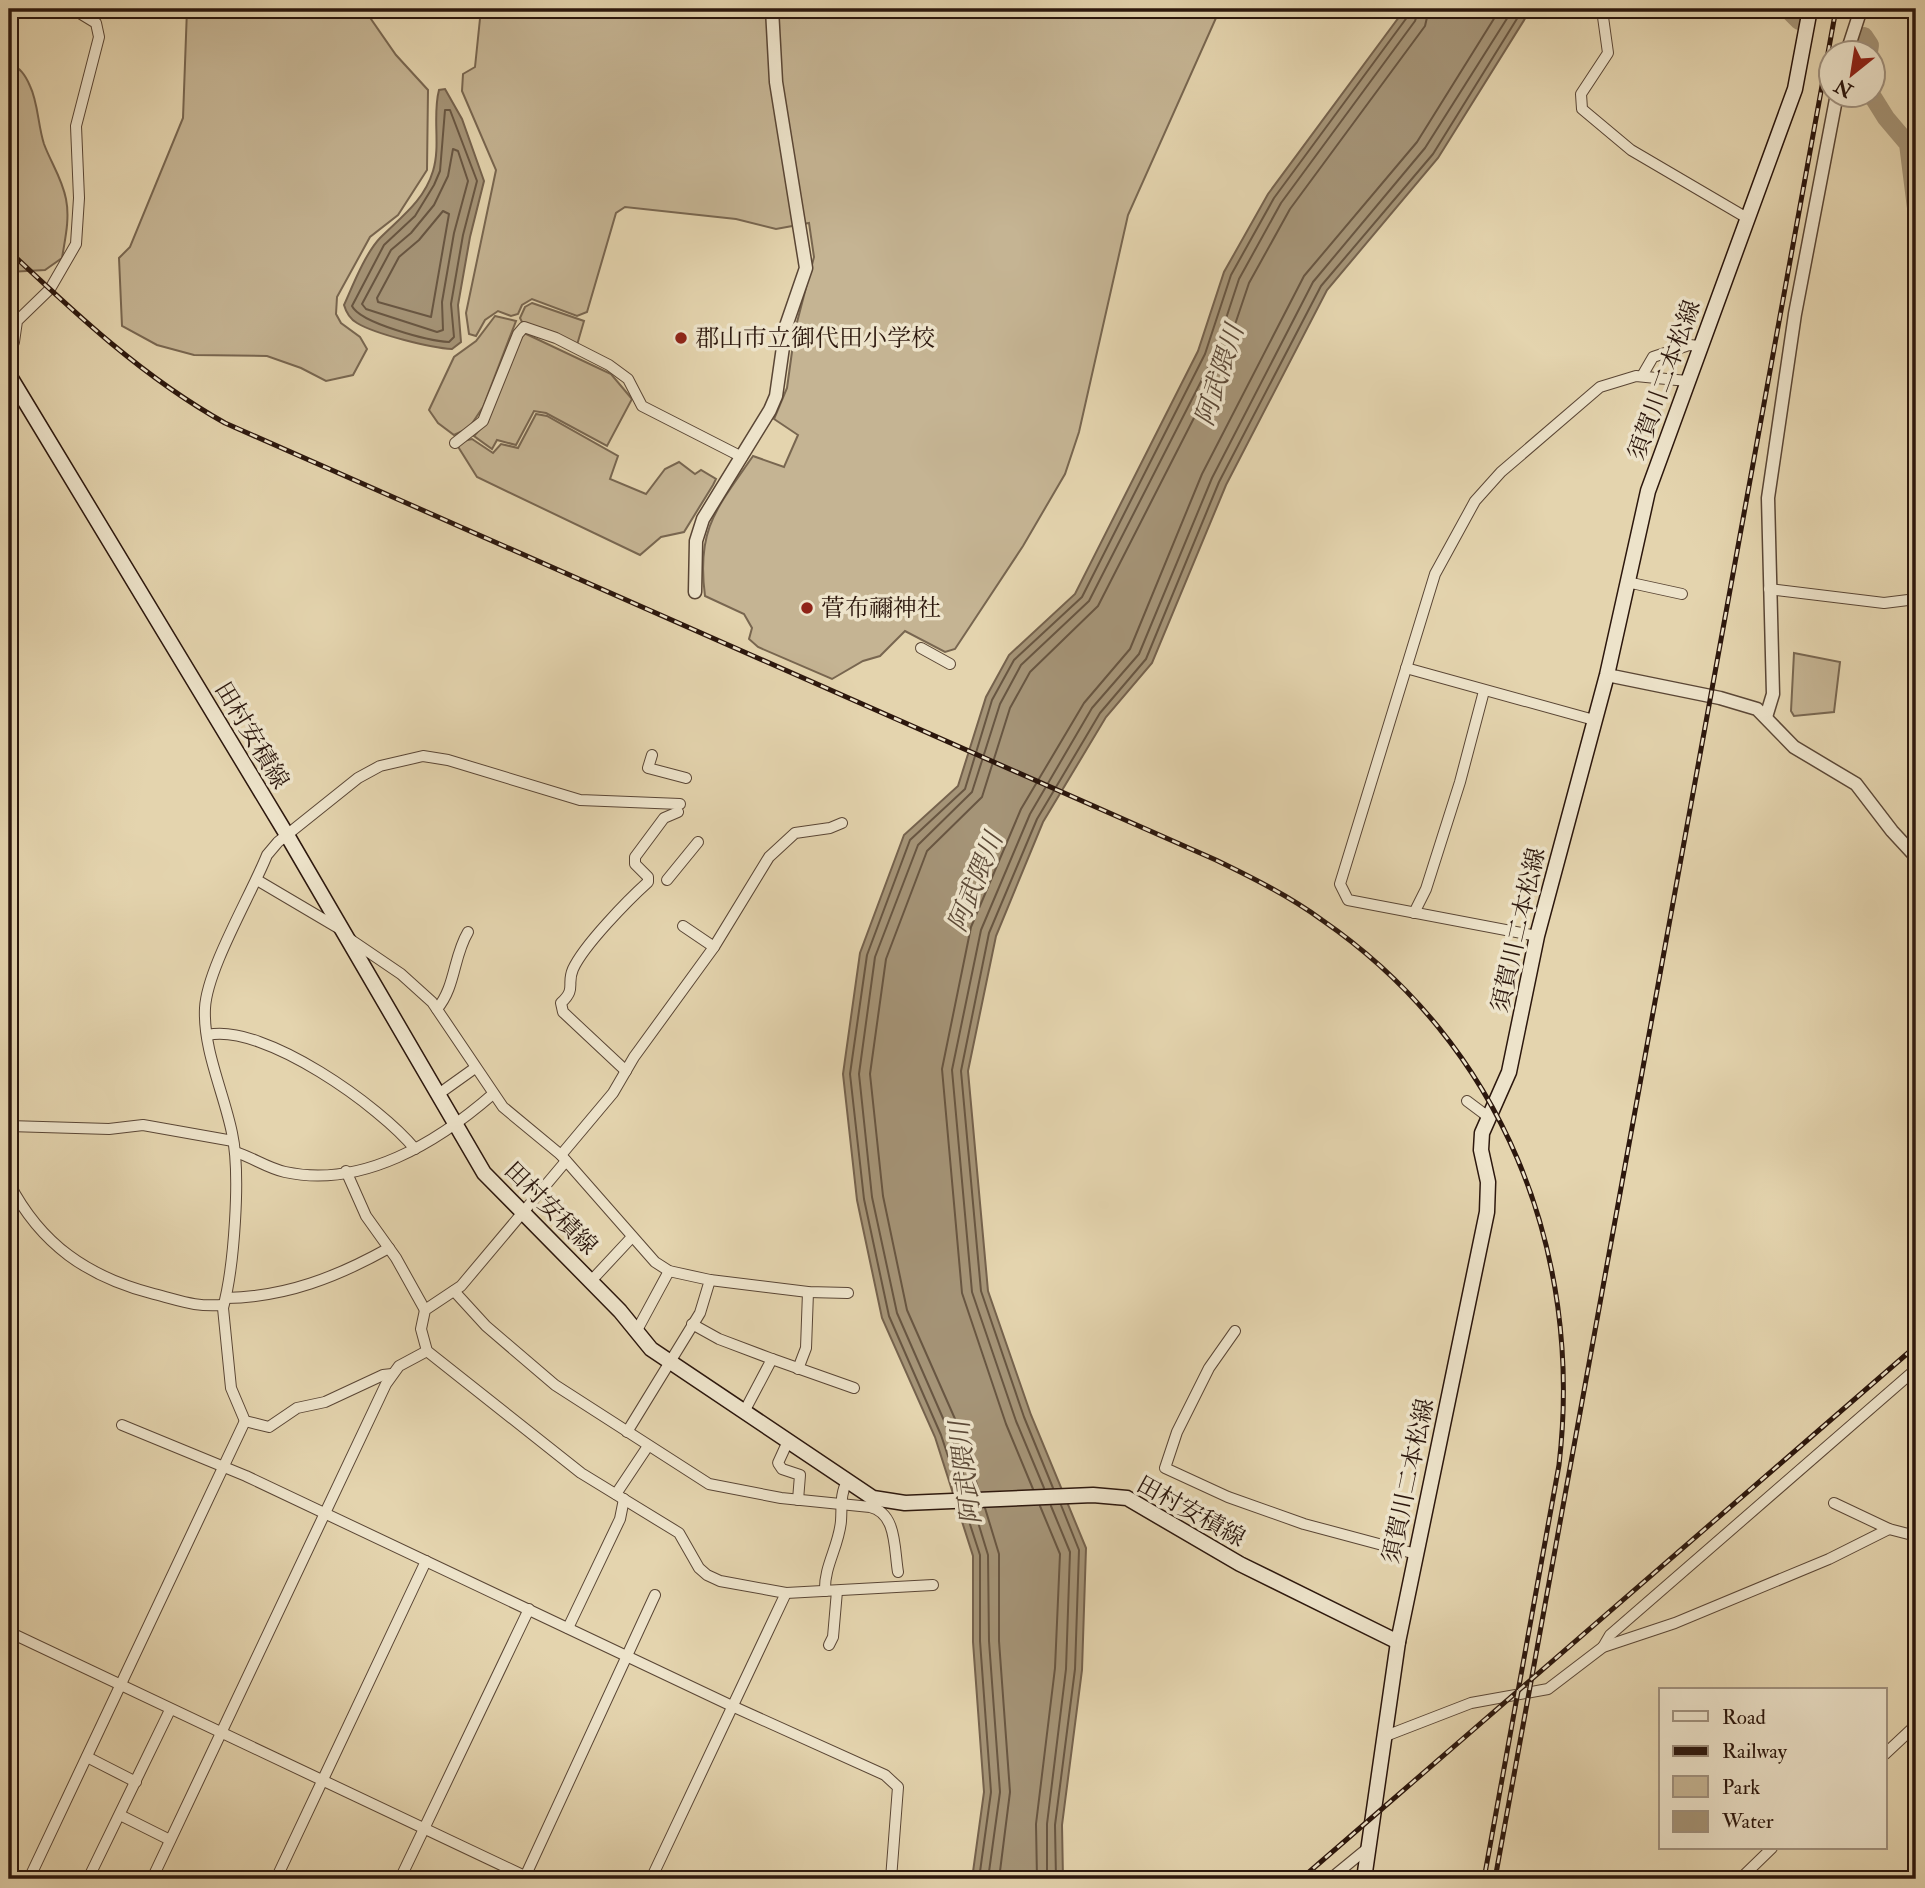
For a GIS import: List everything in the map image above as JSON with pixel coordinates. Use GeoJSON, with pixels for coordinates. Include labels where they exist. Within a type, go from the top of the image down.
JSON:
{"type":"FeatureCollection","features":[{"type":"Feature","properties":{"kind":"main road","name":"須賀川二本松線"},"geometry":{"type":"LineString","coordinates":[[1364,1879],[1398,1642],[1488,1212],[1488,1177],[1481,1150],[1487,1116],[1503,1091],[1509,1072],[1537,936],[1607,675],[1648,491],[1795,89],[1810,9]]}},
{"type":"Feature","properties":{"kind":"main road","name":"田村安積線"},"geometry":{"type":"LineString","coordinates":[[9,375],[287,835],[457,1122],[484,1173],[668,1362],[847,1482],[880,1500],[935,1503],[1118,1496],[1138,1503],[1240,1564],[1398,1642]]}},
{"type":"Feature","properties":{"kind":"street"},"geometry":{"type":"LineString","coordinates":[[9,353],[14,342],[17,321],[50,289],[76,244],[79,198],[76,125],[99,37],[96,23],[73,9]]}},
{"type":"Feature","properties":{"kind":"street"},"geometry":{"type":"LineString","coordinates":[[695,592],[696,541],[703,519],[776,396],[786,326],[806,268],[776,82],[772,9]]}},
{"type":"Feature","properties":{"kind":"street"},"geometry":{"type":"LineString","coordinates":[[1606,9],[1603,17],[1608,53],[1581,94],[1582,109],[1631,150],[1747,218]]}},
{"type":"Feature","properties":{"kind":"street"},"geometry":{"type":"LineString","coordinates":[[1852,38],[1861,9]]}},
{"type":"Feature","properties":{"kind":"street"},"geometry":{"type":"LineString","coordinates":[[1766,718],[1773,694],[1768,498],[1795,314],[1834,108]]}},
{"type":"Feature","properties":{"kind":"street"},"geometry":{"type":"LineString","coordinates":[[456,443],[480,425],[517,334],[524,327],[564,342],[622,373],[642,406],[742,457]]}},
{"type":"Feature","properties":{"kind":"street"},"geometry":{"type":"LineString","coordinates":[[1642,376],[1653,357],[1689,345],[1700,346]]}},
{"type":"Feature","properties":{"kind":"street"},"geometry":{"type":"LineString","coordinates":[[1537,936],[1348,900],[1340,888],[1435,574],[1460,524],[1483,491],[1589,395],[1613,382],[1642,376],[1687,381]]}},
{"type":"Feature","properties":{"kind":"street"},"geometry":{"type":"LineString","coordinates":[[1627,582],[1682,594]]}},
{"type":"Feature","properties":{"kind":"street"},"geometry":{"type":"LineString","coordinates":[[1769,589],[1884,603],[1916,599]]}},
{"type":"Feature","properties":{"kind":"street"},"geometry":{"type":"LineString","coordinates":[[921,648],[950,664]]}},
{"type":"Feature","properties":{"kind":"street"},"geometry":{"type":"LineString","coordinates":[[1406,668],[1594,720]]}},
{"type":"Feature","properties":{"kind":"street"},"geometry":{"type":"LineString","coordinates":[[1607,675],[1749,705],[1794,747],[1856,784],[1892,831],[1916,856]]}},
{"type":"Feature","properties":{"kind":"street"},"geometry":{"type":"LineString","coordinates":[[1415,913],[1426,888],[1429,870],[1460,782],[1484,691]]}},
{"type":"Feature","properties":{"kind":"street"},"geometry":{"type":"LineString","coordinates":[[652,755],[648,768],[686,778]]}},
{"type":"Feature","properties":{"kind":"street"},"geometry":{"type":"LineString","coordinates":[[29,1879],[245,1421],[232,1388],[225,1302],[233,1245],[234,1146],[208,1035],[205,1007],[209,988],[270,850],[371,770],[423,756],[448,760],[580,800],[679,808],[664,818],[635,857],[635,864],[648,877],[648,882],[598,934],[573,970],[572,990],[561,1003],[563,1012],[626,1071]]}},
{"type":"Feature","properties":{"kind":"street"},"geometry":{"type":"LineString","coordinates":[[425,1310],[454,1291],[524,1213],[613,1093],[714,947],[775,850],[795,834],[830,828],[842,823]]}},
{"type":"Feature","properties":{"kind":"street"},"geometry":{"type":"LineString","coordinates":[[667,880],[698,842]]}},
{"type":"Feature","properties":{"kind":"street"},"geometry":{"type":"LineString","coordinates":[[257,880],[345,934],[401,974],[438,1009],[493,1094],[516,1120],[564,1158],[632,1237],[669,1271],[710,1280],[808,1292],[848,1293]]}},
{"type":"Feature","properties":{"kind":"street"},"geometry":{"type":"LineString","coordinates":[[683,926],[714,947]]}},
{"type":"Feature","properties":{"kind":"street"},"geometry":{"type":"LineString","coordinates":[[438,1009],[450,989],[457,958],[468,932]]}},
{"type":"Feature","properties":{"kind":"street"},"geometry":{"type":"LineString","coordinates":[[208,1035],[260,1042],[286,1051],[357,1097],[415,1149]]}},
{"type":"Feature","properties":{"kind":"street"},"geometry":{"type":"LineString","coordinates":[[440,1094],[475,1068]]}},
{"type":"Feature","properties":{"kind":"street"},"geometry":{"type":"LineString","coordinates":[[9,1126],[109,1129],[143,1125],[234,1146],[285,1172],[306,1175],[383,1164],[415,1149],[457,1122],[493,1094]]}},
{"type":"Feature","properties":{"kind":"street"},"geometry":{"type":"LineString","coordinates":[[1467,1101],[1487,1116]]}},
{"type":"Feature","properties":{"kind":"street"},"geometry":{"type":"LineString","coordinates":[[346,1171],[366,1216],[389,1248],[425,1310],[421,1329],[426,1352],[569,1464],[679,1533],[699,1568],[713,1579],[786,1593],[933,1586]]}},
{"type":"Feature","properties":{"kind":"street"},"geometry":{"type":"LineString","coordinates":[[9,1182],[24,1208],[63,1254],[116,1284],[194,1306],[268,1295],[306,1286],[346,1272],[389,1248]]}},
{"type":"Feature","properties":{"kind":"street"},"geometry":{"type":"LineString","coordinates":[[591,1280],[632,1237]]}},
{"type":"Feature","properties":{"kind":"street"},"geometry":{"type":"LineString","coordinates":[[636,1332],[669,1271]]}},
{"type":"Feature","properties":{"kind":"street"},"geometry":{"type":"LineString","coordinates":[[627,1432],[700,1313],[710,1280]]}},
{"type":"Feature","properties":{"kind":"street"},"geometry":{"type":"LineString","coordinates":[[454,1291],[486,1326],[547,1378],[648,1446],[716,1486],[876,1509],[884,1514],[890,1523],[898,1572]]}},
{"type":"Feature","properties":{"kind":"street"},"geometry":{"type":"LineString","coordinates":[[798,1369],[806,1348],[808,1292]]}},
{"type":"Feature","properties":{"kind":"street"},"geometry":{"type":"LineString","coordinates":[[692,1324],[719,1339],[855,1388]]}},
{"type":"Feature","properties":{"kind":"street"},"geometry":{"type":"LineString","coordinates":[[1235,1331],[1209,1368],[1177,1432],[1165,1468],[1228,1497],[1304,1524],[1416,1554]]}},
{"type":"Feature","properties":{"kind":"street"},"geometry":{"type":"LineString","coordinates":[[245,1421],[273,1427],[297,1408],[325,1402],[383,1375],[392,1374],[426,1352]]}},
{"type":"Feature","properties":{"kind":"street"},"geometry":{"type":"LineString","coordinates":[[744,1412],[772,1359]]}},
{"type":"Feature","properties":{"kind":"street"},"geometry":{"type":"LineString","coordinates":[[1603,1647],[1610,1635],[1916,1369]]}},
{"type":"Feature","properties":{"kind":"street"},"geometry":{"type":"LineString","coordinates":[[152,1879],[392,1374]]}},
{"type":"Feature","properties":{"kind":"street"},"geometry":{"type":"LineString","coordinates":[[122,1425],[325,1513],[896,1782],[891,1879]]}},
{"type":"Feature","properties":{"kind":"street"},"geometry":{"type":"LineString","coordinates":[[788,1441],[778,1463],[782,1469],[800,1475],[799,1500]]}},
{"type":"Feature","properties":{"kind":"street"},"geometry":{"type":"LineString","coordinates":[[568,1628],[620,1519],[620,1497],[648,1446]]}},
{"type":"Feature","properties":{"kind":"street"},"geometry":{"type":"LineString","coordinates":[[825,1591],[824,1572],[841,1526],[843,1490],[847,1482]]}},
{"type":"Feature","properties":{"kind":"street"},"geometry":{"type":"LineString","coordinates":[[1834,1503],[1889,1529],[1916,1536]]}},
{"type":"Feature","properties":{"kind":"street"},"geometry":{"type":"LineString","coordinates":[[1383,1737],[1471,1703],[1548,1689],[1603,1647],[1675,1623],[1829,1559],[1889,1529]]}},
{"type":"Feature","properties":{"kind":"street"},"geometry":{"type":"LineString","coordinates":[[276,1879],[426,1561]]}},
{"type":"Feature","properties":{"kind":"street"},"geometry":{"type":"LineString","coordinates":[[829,1645],[833,1637],[837,1591]]}},
{"type":"Feature","properties":{"kind":"street"},"geometry":{"type":"LineString","coordinates":[[651,1879],[786,1593]]}},
{"type":"Feature","properties":{"kind":"street"},"geometry":{"type":"LineString","coordinates":[[9,1632],[527,1878],[655,1595]]}},
{"type":"Feature","properties":{"kind":"street"},"geometry":{"type":"LineString","coordinates":[[400,1879],[529,1609]]}},
{"type":"Feature","properties":{"kind":"street"},"geometry":{"type":"LineString","coordinates":[[88,1879],[170,1710]]}},
{"type":"Feature","properties":{"kind":"street"},"geometry":{"type":"LineString","coordinates":[[1886,1753],[1916,1725]]}},
{"type":"Feature","properties":{"kind":"street"},"geometry":{"type":"LineString","coordinates":[[88,1757],[136,1782]]}},
{"type":"Feature","properties":{"kind":"street"},"geometry":{"type":"LineString","coordinates":[[120,1815],[170,1840]]}},
{"type":"Feature","properties":{"kind":"street"},"geometry":{"type":"LineString","coordinates":[[1330,1879],[1369,1847]]}},
{"type":"Feature","properties":{"kind":"street"},"geometry":{"type":"LineString","coordinates":[[1740,1879],[1770,1850]]}},
{"type":"Feature","properties":{"kind":"green space"},"geometry":{"type":"Polygon","coordinates":[[[187,9],[364,9],[396,55],[428,90],[427,170],[398,215],[370,237],[337,297],[336,314],[341,323],[360,337],[367,349],[353,375],[326,381],[301,368],[267,356],[194,355],[157,345],[122,326],[119,258],[130,247],[183,118],[187,9]]]}},
{"type":"Feature","properties":{"kind":"green space"},"geometry":{"type":"Polygon","coordinates":[[[481,9],[1220,9],[1128,215],[1079,432],[1065,474],[1023,546],[955,649],[945,652],[905,631],[880,656],[863,661],[832,679],[758,647],[749,639],[752,628],[744,614],[705,596],[704,553],[712,520],[720,505],[753,456],[784,467],[798,435],[774,419],[787,388],[795,330],[814,257],[809,223],[776,229],[736,219],[625,207],[616,213],[587,312],[577,316],[532,299],[522,305],[518,314],[511,316],[498,311],[485,320],[476,336],[469,334],[466,313],[496,170],[462,91],[463,74],[475,67],[481,9]]]}},
{"type":"Feature","properties":{"kind":"green space"},"geometry":{"type":"Polygon","coordinates":[[[9,63],[22,72],[30,86],[44,144],[66,199],[67,221],[62,258],[45,270],[9,272],[9,63]]]}},
{"type":"Feature","properties":{"kind":"green space"},"geometry":{"type":"Polygon","coordinates":[[[532,303],[584,321],[577,345],[522,322],[520,318],[525,307],[532,303]]]}},
{"type":"Feature","properties":{"kind":"green space"},"geometry":{"type":"Polygon","coordinates":[[[495,316],[516,321],[483,407],[469,428],[454,435],[438,423],[429,410],[454,357],[476,341],[495,316]]]}},
{"type":"Feature","properties":{"kind":"green space"},"geometry":{"type":"Polygon","coordinates":[[[522,332],[611,374],[632,399],[607,446],[546,413],[534,411],[516,445],[497,440],[492,449],[474,436],[482,427],[522,332]]]}},
{"type":"Feature","properties":{"kind":"green space"},"geometry":{"type":"Polygon","coordinates":[[[536,414],[547,416],[618,456],[610,479],[646,494],[665,469],[679,462],[695,474],[701,470],[716,479],[684,532],[661,537],[640,555],[477,477],[457,445],[459,442],[472,439],[493,453],[501,444],[518,448],[536,414]]]}},
{"type":"Feature","properties":{"kind":"green space"},"geometry":{"type":"Polygon","coordinates":[[[1794,653],[1840,662],[1834,712],[1794,716],[1791,711],[1794,653]]]}},
{"type":"Feature","properties":{"kind":"water","name":"阿武隈川"},"geometry":{"type":"Polygon","coordinates":[[[1405,9],[1531,9],[1438,158],[1327,290],[1226,485],[1152,663],[1106,717],[1043,822],[996,936],[968,1071],[988,1291],[1031,1415],[1086,1548],[1082,1670],[1062,1825],[1063,1879],[972,1879],[984,1792],[973,1642],[973,1556],[935,1437],[882,1318],[857,1200],[843,1074],[860,953],[904,835],[958,786],[986,697],[1009,655],[1075,594],[1198,351],[1224,272],[1268,194],[1405,9]]]}},
{"type":"Feature","properties":{"kind":"water"},"geometry":{"type":"Polygon","coordinates":[[[445,89],[462,119],[484,181],[470,237],[458,305],[461,342],[452,349],[376,332],[352,319],[344,305],[369,252],[411,208],[429,182],[436,151],[437,100],[439,90],[445,89]]]}},
{"type":"Feature","properties":{"kind":"waterway"},"geometry":{"type":"LineString","coordinates":[[1787,9],[1799,21]]}},
{"type":"Feature","properties":{"kind":"waterway"},"geometry":{"type":"LineString","coordinates":[[1880,108],[1908,144],[1916,208]]}},
{"type":"Feature","properties":{"kind":"railway"},"geometry":{"type":"LineString","coordinates":[[1495,1879],[1836,9]]}},
{"type":"Feature","properties":{"kind":"railway"},"geometry":{"type":"LineString","coordinates":[[9,251],[112,344],[166,386],[225,423],[1216,860],[1284,895],[1322,920],[1385,970],[1438,1027],[1483,1091],[1517,1159],[1542,1231],[1558,1307],[1563,1385],[1559,1465],[1484,1879]]}},
{"type":"Feature","properties":{"kind":"railway"},"geometry":{"type":"LineString","coordinates":[[1301,1879],[1916,1346]]}},
{"type":"Feature","properties":{"kind":"place","name":"郡山市立御代田小学校"},"geometry":{"type":"Point","coordinates":[681,338]}},
{"type":"Feature","properties":{"kind":"place","name":"菅布禰神社"},"geometry":{"type":"Point","coordinates":[807,608]}}]}
